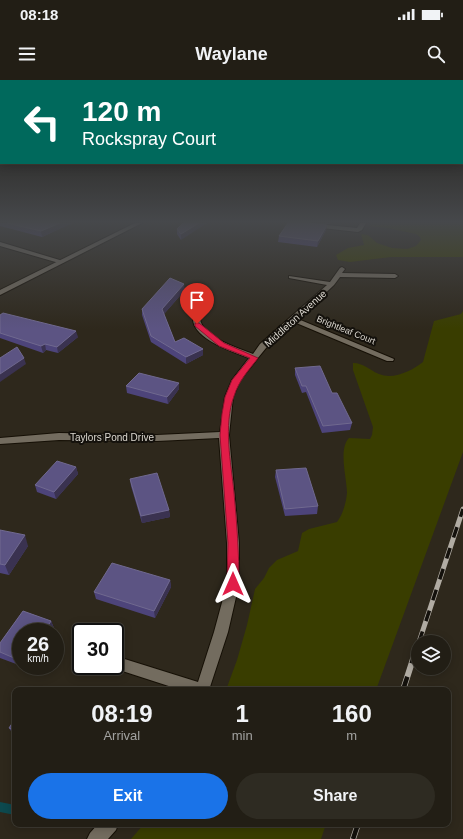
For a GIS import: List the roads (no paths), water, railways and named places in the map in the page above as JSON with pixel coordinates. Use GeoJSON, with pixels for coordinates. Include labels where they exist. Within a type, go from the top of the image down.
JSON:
{"type":"FeatureCollection","features":[{"type":"Feature","properties":{"kind":"street"},"geometry":{"type":"LineString","coordinates":[[49,258],[61,262]]}},
{"type":"Feature","properties":{"kind":"street"},"geometry":{"type":"LineString","coordinates":[[0,293],[68,258]]}},
{"type":"Feature","properties":{"kind":"street","name":"Middleton Avenue"},"geometry":{"type":"LineString","coordinates":[[203,687],[221,632],[233,584],[233,543],[224,435],[229,397],[236,380],[263,346],[294,320],[332,284],[340,272],[395,276]]}},
{"type":"Feature","properties":{"kind":"street"},"geometry":{"type":"LineString","coordinates":[[291,277],[332,284]]}},
{"type":"Feature","properties":{"kind":"street"},"geometry":{"type":"LineString","coordinates":[[206,292],[196,313],[195,318],[197,324],[222,345],[255,358]]}},
{"type":"Feature","properties":{"kind":"street","name":"Brightleaf Court"},"geometry":{"type":"LineString","coordinates":[[294,320],[390,359]]}},
{"type":"Feature","properties":{"kind":"street","name":"Taylors Pond Drive"},"geometry":{"type":"LineString","coordinates":[[0,441],[80,436],[158,438],[224,435]]}},
{"type":"Feature","properties":{"kind":"street"},"geometry":{"type":"LineString","coordinates":[[124,665],[193,687]]}},
{"type":"Feature","properties":{"kind":"street"},"geometry":{"type":"LineString","coordinates":[[96,839],[107,827]]}},
{"type":"Feature","properties":{"kind":"waterway"},"geometry":{"type":"LineString","coordinates":[[0,807],[12,809]]}},
{"type":"Feature","properties":{"kind":"railway"},"geometry":{"type":"LineString","coordinates":[[421,635],[463,509]]}},
{"type":"Feature","properties":{"kind":"railway"},"geometry":{"type":"LineString","coordinates":[[404,687],[411,665]]}},
{"type":"Feature","properties":{"kind":"railway"},"geometry":{"type":"LineString","coordinates":[[353,839],[357,827]]}}]}
